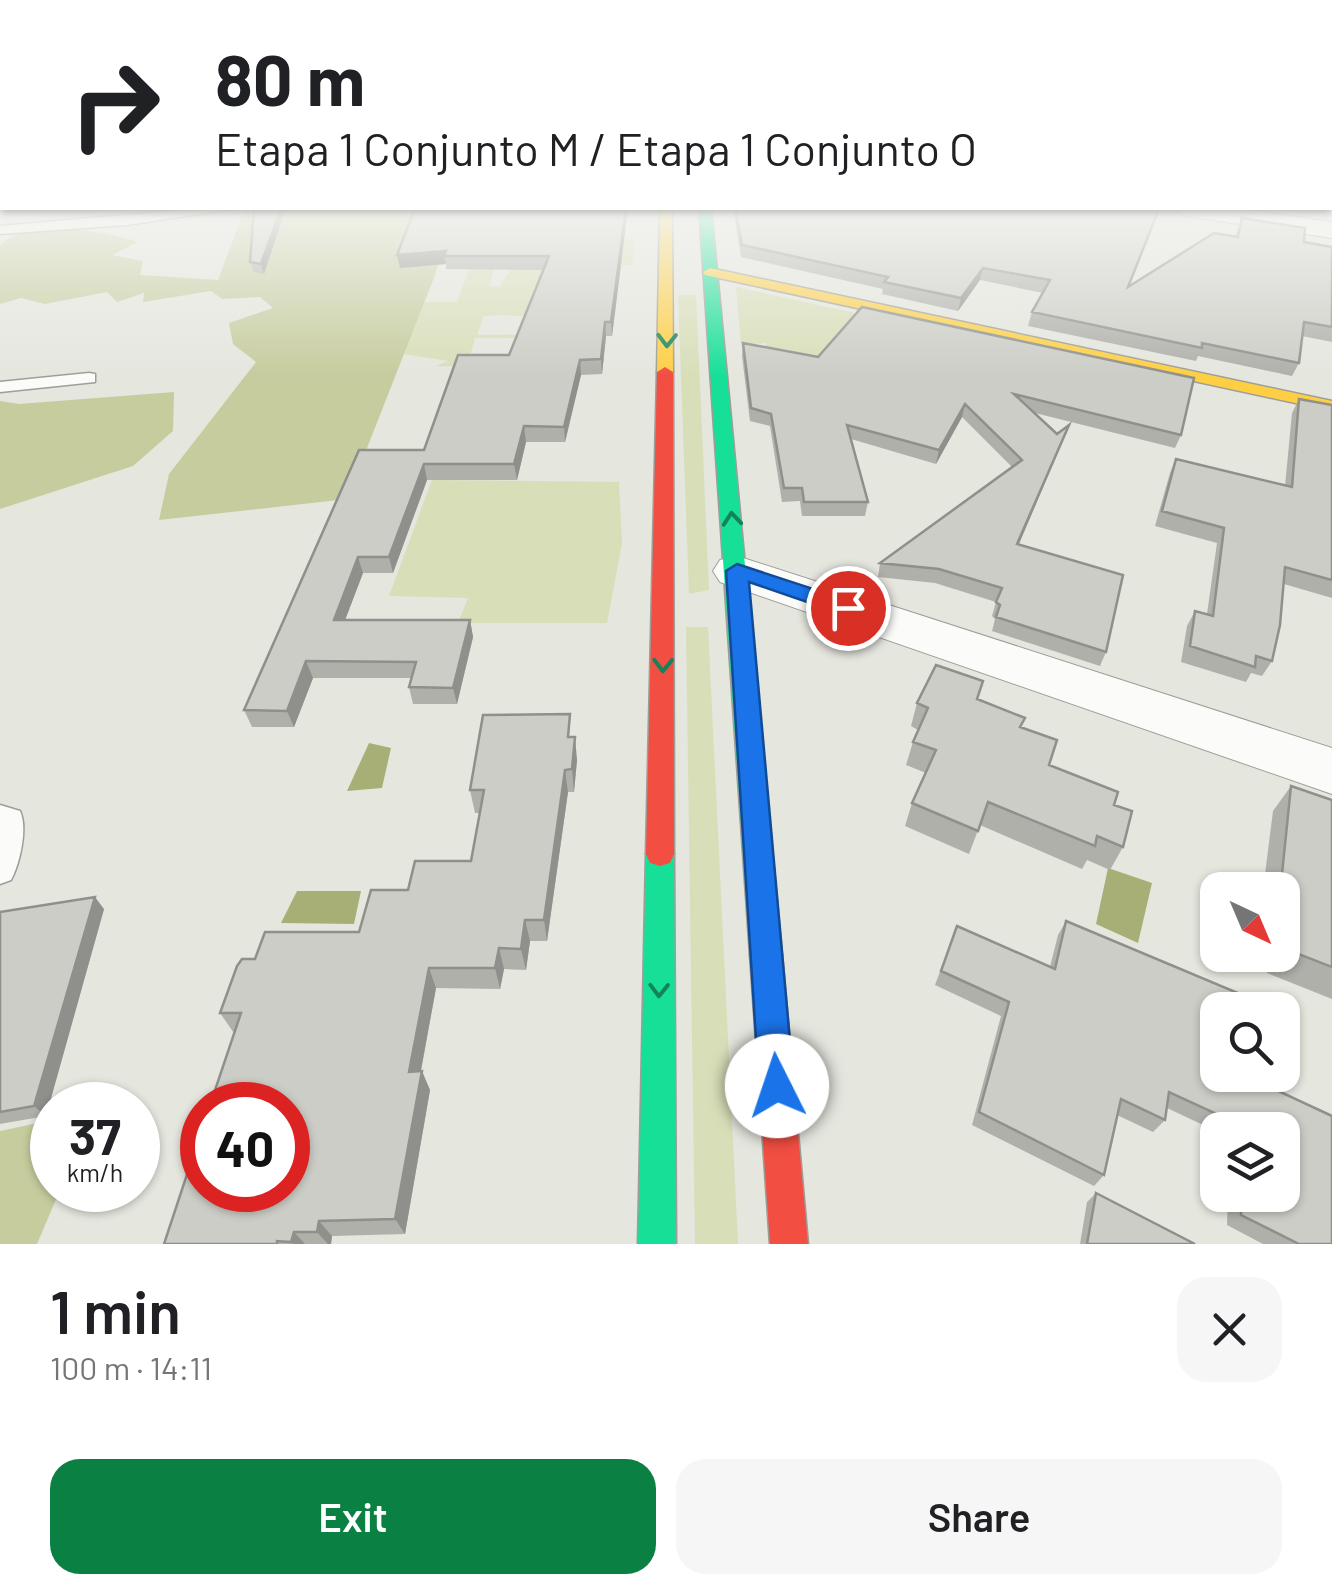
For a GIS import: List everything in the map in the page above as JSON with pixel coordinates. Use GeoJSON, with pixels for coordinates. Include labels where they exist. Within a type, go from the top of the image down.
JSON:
{"type":"FeatureCollection","features":[{"type":"Feature","properties":{"kind":"street"},"geometry":{"type":"LineString","coordinates":[[656,1244],[673,611],[667,260]]}},
{"type":"Feature","properties":{"kind":"street"},"geometry":{"type":"LineString","coordinates":[[709,260],[733,597],[789,1244]]}},
{"type":"Feature","properties":{"kind":"street"},"geometry":{"type":"LineString","coordinates":[[668,288],[710,280],[1332,406]]}},
{"type":"Feature","properties":{"kind":"street"},"geometry":{"type":"LineString","coordinates":[[733,597],[1332,771]]}},
{"type":"Feature","properties":{"kind":"lane"},"geometry":{"type":"LineString","coordinates":[[0,387],[89,378]]}},
{"type":"Feature","properties":{"kind":"lane"},"geometry":{"type":"LineString","coordinates":[[0,818],[9,820],[0,870]]}},
{"type":"Feature","properties":{"kind":"shaded area"},"geometry":{"type":"Polygon","coordinates":[[[0,260],[138,260],[143,261],[140,275],[218,280],[225,260],[439,260],[347,499],[159,520],[169,474],[256,362],[233,344],[229,323],[273,308],[260,297],[222,299],[211,291],[143,302],[144,293],[117,302],[107,292],[45,304],[21,298],[0,304],[0,260]]]}},
{"type":"Feature","properties":{"kind":"shaded area"},"geometry":{"type":"Polygon","coordinates":[[[538,260],[633,260],[632,265],[549,266],[548,338],[475,338],[470,356],[454,361],[508,361],[480,367],[436,366],[449,361],[403,354],[423,302],[457,302],[470,267],[495,267],[489,286],[499,287],[513,267],[538,260]],[[501,315],[484,316],[477,335],[536,334],[536,317],[501,315]]]}},
{"type":"Feature","properties":{"kind":"shaded area"},"geometry":{"type":"Polygon","coordinates":[[[736,287],[855,313],[824,357],[917,325],[768,378],[766,343],[741,345],[736,287]]]}},
{"type":"Feature","properties":{"kind":"shaded area"},"geometry":{"type":"Polygon","coordinates":[[[678,295],[696,295],[709,590],[689,594],[678,295]]]}},
{"type":"Feature","properties":{"kind":"shaded area"},"geometry":{"type":"Polygon","coordinates":[[[174,392],[173,431],[133,466],[0,509],[0,401],[19,404],[174,392]]]}},
{"type":"Feature","properties":{"kind":"shaded area"},"geometry":{"type":"Polygon","coordinates":[[[432,480],[619,482],[622,543],[607,623],[458,623],[468,598],[389,596],[432,480]]]}},
{"type":"Feature","properties":{"kind":"shaded area"},"geometry":{"type":"Polygon","coordinates":[[[686,627],[708,627],[738,1244],[695,1244],[686,627]]]}},
{"type":"Feature","properties":{"kind":"shaded area"},"geometry":{"type":"Polygon","coordinates":[[[369,743],[391,748],[382,788],[347,791],[369,743]]]}},
{"type":"Feature","properties":{"kind":"shaded area"},"geometry":{"type":"Polygon","coordinates":[[[1108,868],[1152,883],[1138,943],[1096,924],[1108,868]]]}},
{"type":"Feature","properties":{"kind":"shaded area"},"geometry":{"type":"Polygon","coordinates":[[[297,891],[361,891],[354,924],[281,923],[297,891]]]}},
{"type":"Feature","properties":{"kind":"shaded area"},"geometry":{"type":"Polygon","coordinates":[[[30,1125],[30,1212],[51,1212],[37,1244],[0,1244],[0,1131],[30,1125]]]}},
{"type":"Feature","properties":{"kind":"building"},"geometry":{"type":"Polygon","coordinates":[[[547,260],[619,260],[611,322],[605,322],[601,359],[580,360],[564,427],[524,426],[514,464],[424,464],[389,557],[358,557],[334,620],[470,620],[453,688],[409,687],[416,662],[306,661],[287,711],[244,710],[359,450],[424,450],[458,355],[509,355],[547,260]]]}},
{"type":"Feature","properties":{"kind":"building"},"geometry":{"type":"Polygon","coordinates":[[[811,260],[1139,260],[1128,287],[1171,260],[1332,260],[1332,327],[1304,322],[1299,363],[1202,343],[1202,348],[1032,312],[1050,280],[983,268],[961,298],[884,282],[888,277],[811,260]]]}},
{"type":"Feature","properties":{"kind":"building"},"geometry":{"type":"Polygon","coordinates":[[[862,307],[1194,378],[1181,435],[1014,394],[1057,434],[1069,425],[1017,544],[1123,575],[1106,652],[996,617],[1000,605],[996,602],[1002,588],[939,569],[880,563],[1022,460],[965,404],[939,450],[847,425],[868,502],[804,502],[802,488],[784,488],[771,414],[751,408],[743,343],[818,357],[862,307]]]}},
{"type":"Feature","properties":{"kind":"building"},"geometry":{"type":"Polygon","coordinates":[[[1299,399],[1332,405],[1332,580],[1285,567],[1272,661],[1256,656],[1255,667],[1190,646],[1195,611],[1213,616],[1224,528],[1162,511],[1176,459],[1292,487],[1299,399]]]}},
{"type":"Feature","properties":{"kind":"building"},"geometry":{"type":"Polygon","coordinates":[[[936,665],[983,681],[977,699],[1025,718],[1020,727],[1057,740],[1049,765],[1118,792],[1114,805],[1132,811],[1123,847],[1097,836],[1095,846],[988,802],[978,831],[912,803],[936,750],[913,742],[928,708],[917,703],[936,665]]]}},
{"type":"Feature","properties":{"kind":"building"},"geometry":{"type":"Polygon","coordinates":[[[570,714],[568,737],[575,737],[572,769],[565,770],[544,920],[525,920],[521,949],[499,948],[495,968],[429,968],[409,1072],[422,1071],[395,1219],[319,1221],[317,1232],[294,1232],[291,1242],[277,1244],[164,1244],[180,1196],[180,1212],[310,1212],[310,1082],[218,1082],[241,1013],[220,1013],[237,966],[242,959],[255,959],[265,932],[359,932],[371,890],[408,890],[415,861],[471,861],[484,790],[470,790],[483,715],[570,714]]]}},
{"type":"Feature","properties":{"kind":"building"},"geometry":{"type":"Polygon","coordinates":[[[1291,786],[1332,800],[1332,967],[1300,955],[1300,872],[1282,872],[1291,786]]]}},
{"type":"Feature","properties":{"kind":"building"},"geometry":{"type":"Polygon","coordinates":[[[95,897],[41,1082],[30,1082],[30,1107],[0,1112],[0,912],[95,897]]]}},
{"type":"Feature","properties":{"kind":"building"},"geometry":{"type":"Polygon","coordinates":[[[1066,921],[1235,992],[1200,992],[1200,1092],[1280,1092],[1332,1116],[1332,1244],[1299,1244],[1241,1215],[1300,1212],[1300,1112],[1212,1112],[1169,1092],[1165,1120],[1121,1099],[1104,1175],[979,1112],[1009,1002],[941,971],[957,926],[1055,969],[1066,921]]]}},
{"type":"Feature","properties":{"kind":"building"},"geometry":{"type":"Polygon","coordinates":[[[1096,1193],[1195,1244],[1087,1244],[1096,1193]]]}},
{"type":"Feature","properties":{"kind":"traffic: fast"},"geometry":{"type":"LineString","coordinates":[[709,260],[766,955]]}},
{"type":"Feature","properties":{"kind":"traffic: fast"},"geometry":{"type":"LineString","coordinates":[[657,1244],[660,854]]}},
{"type":"Feature","properties":{"kind":"traffic: slow"},"geometry":{"type":"LineString","coordinates":[[665,372],[666,260]]}},
{"type":"Feature","properties":{"kind":"traffic: slow"},"geometry":{"type":"LineString","coordinates":[[710,272],[1332,406]]}},
{"type":"Feature","properties":{"kind":"traffic: jam"},"geometry":{"type":"LineString","coordinates":[[660,854],[665,372]]}},
{"type":"Feature","properties":{"kind":"traffic: jam"},"geometry":{"type":"LineString","coordinates":[[766,955],[789,1244]]}},
{"type":"Feature","properties":{"kind":"route"},"geometry":{"type":"LineString","coordinates":[[777,1086],[737,571],[848,608]]}}]}
